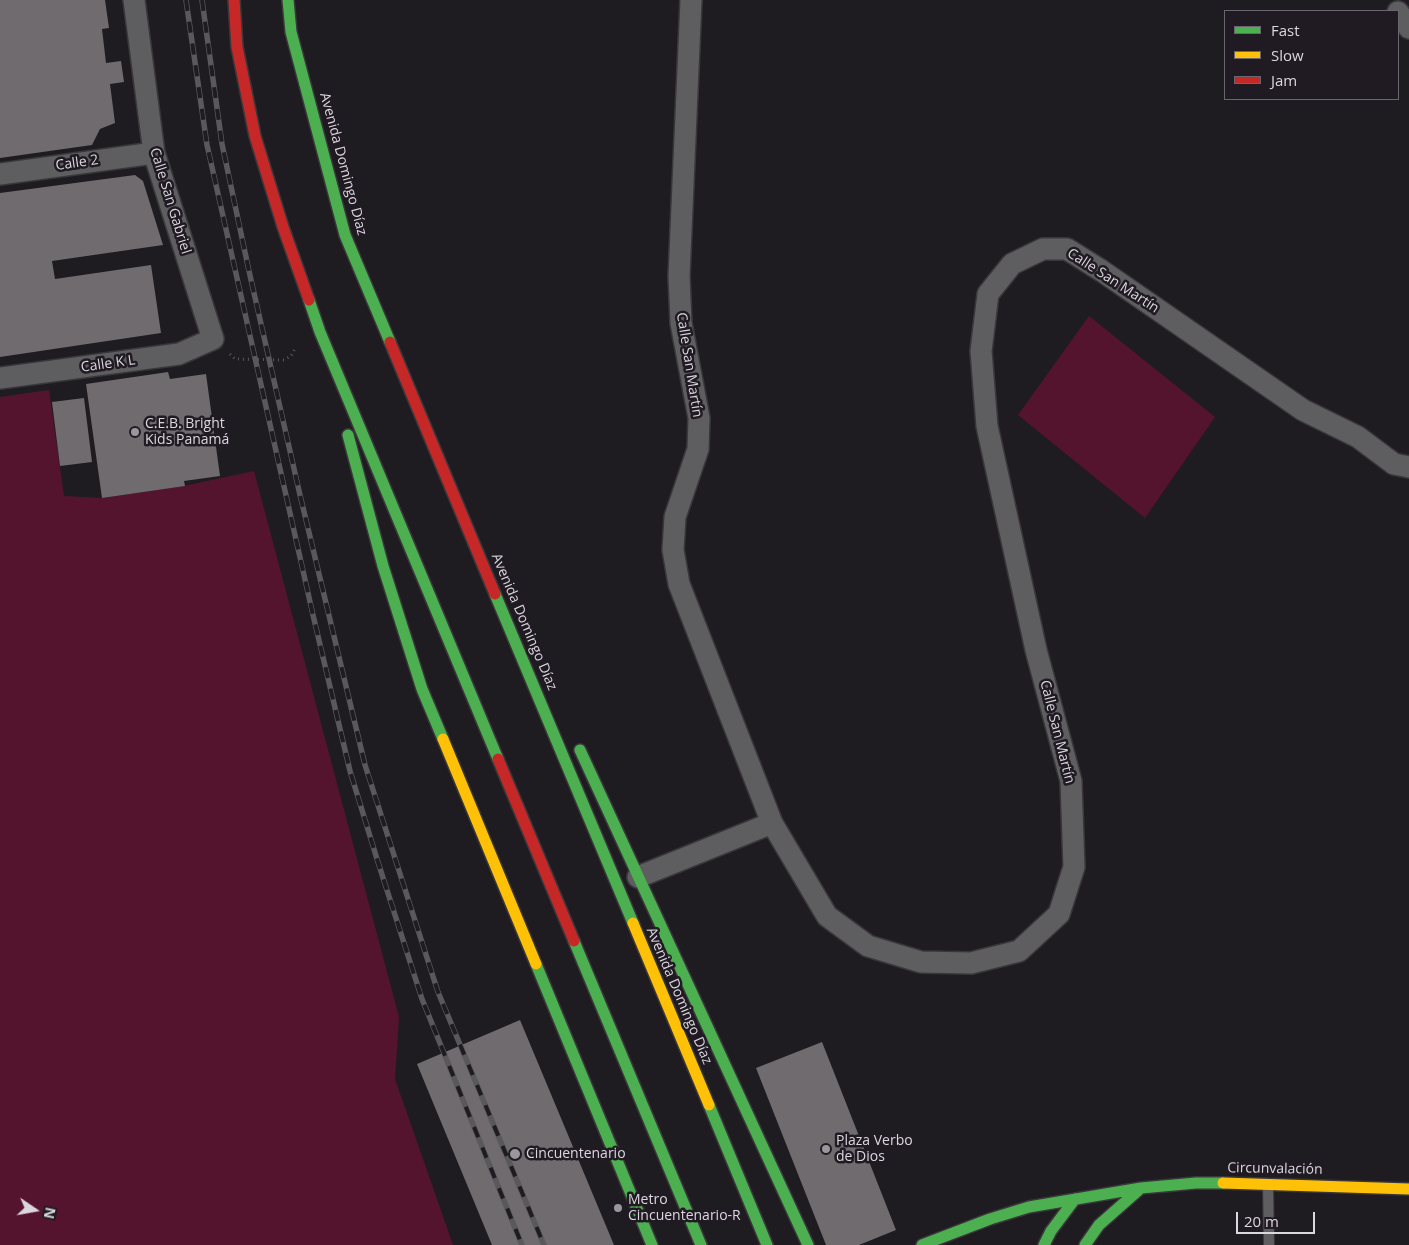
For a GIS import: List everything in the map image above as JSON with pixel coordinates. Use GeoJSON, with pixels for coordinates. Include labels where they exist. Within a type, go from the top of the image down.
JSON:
{"type":"FeatureCollection","features":[{"type":"Feature","properties":{"kind":"main road"},"geometry":{"type":"LineString","coordinates":[[234,0],[237,47],[255,136],[283,227],[320,332],[701,1245]]}},
{"type":"Feature","properties":{"kind":"main road","name":"Avenida Domingo Díaz"},"geometry":{"type":"LineString","coordinates":[[288,0],[291,32],[345,235],[767,1245]]}},
{"type":"Feature","properties":{"kind":"main road"},"geometry":{"type":"LineString","coordinates":[[320,332],[383,566],[422,689],[652,1245]]}},
{"type":"Feature","properties":{"kind":"main road"},"geometry":{"type":"LineString","coordinates":[[421,415],[498,571]]}},
{"type":"Feature","properties":{"kind":"main road"},"geometry":{"type":"LineString","coordinates":[[576,741],[808,1245]]}},
{"type":"Feature","properties":{"kind":"main road","name":"Circunvalación"},"geometry":{"type":"LineString","coordinates":[[922,1245],[990,1219],[1029,1207],[1141,1188],[1196,1183],[1409,1189]]}},
{"type":"Feature","properties":{"kind":"main road"},"geometry":{"type":"LineString","coordinates":[[1085,1245],[1099,1226],[1141,1188]]}},
{"type":"Feature","properties":{"kind":"main road"},"geometry":{"type":"LineString","coordinates":[[1044,1245],[1051,1231],[1075,1199]]}},
{"type":"Feature","properties":{"kind":"main road"},"geometry":{"type":"LineString","coordinates":[[954,1232],[966,1241]]}},
{"type":"Feature","properties":{"kind":"street","name":"Calle San Gabriel"},"geometry":{"type":"LineString","coordinates":[[134,0],[154,153],[213,339]]}},
{"type":"Feature","properties":{"kind":"street","name":"Calle San Martín"},"geometry":{"type":"LineString","coordinates":[[691,0],[679,276],[680,323],[699,418],[698,449],[675,517],[673,550],[679,584],[772,823],[827,916],[868,946],[921,962],[971,963],[1019,951],[1059,914],[1074,867],[1071,782],[1036,650],[987,426],[981,351],[988,294],[1012,264],[1043,249],[1067,249],[1102,271],[1303,410],[1358,437],[1394,464],[1409,467]]}},
{"type":"Feature","properties":{"kind":"street"},"geometry":{"type":"LineString","coordinates":[[1399,13],[1409,28]]}},
{"type":"Feature","properties":{"kind":"street","name":"Calle 2"},"geometry":{"type":"LineString","coordinates":[[0,174],[154,153]]}},
{"type":"Feature","properties":{"kind":"street","name":"Calle K L"},"geometry":{"type":"LineString","coordinates":[[0,378],[179,354],[213,339]]}},
{"type":"Feature","properties":{"kind":"street"},"geometry":{"type":"LineString","coordinates":[[638,877],[772,823]]}},
{"type":"Feature","properties":{"kind":"lane"},"geometry":{"type":"LineString","coordinates":[[1268,1184],[1269,1245]]}},
{"type":"Feature","properties":{"kind":"path"},"geometry":{"type":"LineString","coordinates":[[235,359],[284,360]]}},
{"type":"Feature","properties":{"kind":"shaded area"},"geometry":{"type":"Polygon","coordinates":[[[1089,316],[1215,417],[1145,518],[1018,415],[1089,316]]]}},
{"type":"Feature","properties":{"kind":"shaded area"},"geometry":{"type":"Polygon","coordinates":[[[49,390],[64,496],[102,498],[184,486],[254,471],[399,1017],[395,1079],[453,1245],[0,1245],[0,397],[49,390]]]}},
{"type":"Feature","properties":{"kind":"building"},"geometry":{"type":"Polygon","coordinates":[[[0,0],[105,0],[109,28],[102,29],[106,63],[121,61],[124,82],[110,84],[115,123],[100,129],[92,145],[0,158],[0,0]]]}},
{"type":"Feature","properties":{"kind":"building"},"geometry":{"type":"Polygon","coordinates":[[[135,175],[143,181],[163,245],[52,261],[55,279],[151,265],[161,333],[0,357],[0,193],[135,175]]]}},
{"type":"Feature","properties":{"kind":"building","name":"C.E.B. Bright Kids Panamá"},"geometry":{"type":"Polygon","coordinates":[[[168,372],[170,379],[206,374],[220,476],[184,481],[185,486],[102,498],[86,384],[168,372]]]}},
{"type":"Feature","properties":{"kind":"building"},"geometry":{"type":"Polygon","coordinates":[[[84,398],[92,462],[60,466],[52,402],[84,398]]]}},
{"type":"Feature","properties":{"kind":"building","name":"Cincuentenario"},"geometry":{"type":"Polygon","coordinates":[[[520,1020],[614,1245],[492,1245],[417,1064],[520,1020]]]}},
{"type":"Feature","properties":{"kind":"building","name":"Plaza Verbo de Dios"},"geometry":{"type":"Polygon","coordinates":[[[822,1042],[896,1230],[859,1245],[826,1245],[756,1068],[822,1042]]]}},
{"type":"Feature","properties":{"kind":"railway"},"geometry":{"type":"LineString","coordinates":[[186,0],[207,145],[350,771],[422,999],[522,1245]]}},
{"type":"Feature","properties":{"kind":"railway"},"geometry":{"type":"LineString","coordinates":[[202,0],[222,144],[249,271],[300,495],[365,765],[438,992],[544,1245]]}},
{"type":"Feature","properties":{"kind":"traffic: fast"},"geometry":{"type":"LineString","coordinates":[[288,0],[291,32],[345,235],[390,342]]}},
{"type":"Feature","properties":{"kind":"traffic: fast"},"geometry":{"type":"LineString","coordinates":[[309,300],[320,332],[498,759]]}},
{"type":"Feature","properties":{"kind":"traffic: fast"},"geometry":{"type":"LineString","coordinates":[[348,435],[383,566],[422,689],[443,739]]}},
{"type":"Feature","properties":{"kind":"traffic: fast"},"geometry":{"type":"LineString","coordinates":[[495,594],[633,923]]}},
{"type":"Feature","properties":{"kind":"traffic: fast"},"geometry":{"type":"LineString","coordinates":[[580,750],[808,1245]]}},
{"type":"Feature","properties":{"kind":"traffic: fast"},"geometry":{"type":"LineString","coordinates":[[574,941],[701,1245]]}},
{"type":"Feature","properties":{"kind":"traffic: fast"},"geometry":{"type":"LineString","coordinates":[[536,964],[652,1245]]}},
{"type":"Feature","properties":{"kind":"traffic: fast"},"geometry":{"type":"LineString","coordinates":[[709,1105],[767,1245]]}},
{"type":"Feature","properties":{"kind":"traffic: fast"},"geometry":{"type":"LineString","coordinates":[[922,1245],[990,1219],[1029,1207],[1141,1188],[1196,1183],[1223,1183]]}},
{"type":"Feature","properties":{"kind":"traffic: fast"},"geometry":{"type":"LineString","coordinates":[[1085,1245],[1099,1225],[1141,1188]]}},
{"type":"Feature","properties":{"kind":"traffic: fast"},"geometry":{"type":"LineString","coordinates":[[1044,1245],[1051,1231],[1075,1199]]}},
{"type":"Feature","properties":{"kind":"traffic: slow"},"geometry":{"type":"LineString","coordinates":[[443,739],[536,964]]}},
{"type":"Feature","properties":{"kind":"traffic: slow"},"geometry":{"type":"LineString","coordinates":[[633,923],[709,1105]]}},
{"type":"Feature","properties":{"kind":"traffic: slow"},"geometry":{"type":"LineString","coordinates":[[1223,1183],[1409,1189]]}},
{"type":"Feature","properties":{"kind":"traffic: jam"},"geometry":{"type":"LineString","coordinates":[[234,0],[237,47],[255,136],[283,227],[309,300]]}},
{"type":"Feature","properties":{"kind":"traffic: jam"},"geometry":{"type":"LineString","coordinates":[[390,342],[495,594]]}},
{"type":"Feature","properties":{"kind":"traffic: jam"},"geometry":{"type":"LineString","coordinates":[[498,759],[574,941]]}},
{"type":"Feature","properties":{"kind":"place","name":"C.E.B. Bright Kids Panamá"},"geometry":{"type":"Point","coordinates":[135,432]}},
{"type":"Feature","properties":{"kind":"place","name":"Plaza Verbo de Dios"},"geometry":{"type":"Point","coordinates":[826,1149]}},
{"type":"Feature","properties":{"kind":"place","name":"Cincuentenario"},"geometry":{"type":"Point","coordinates":[515,1154]}},
{"type":"Feature","properties":{"kind":"place","name":"Metro Cincuentenario-R"},"geometry":{"type":"Point","coordinates":[618,1208]}}]}
